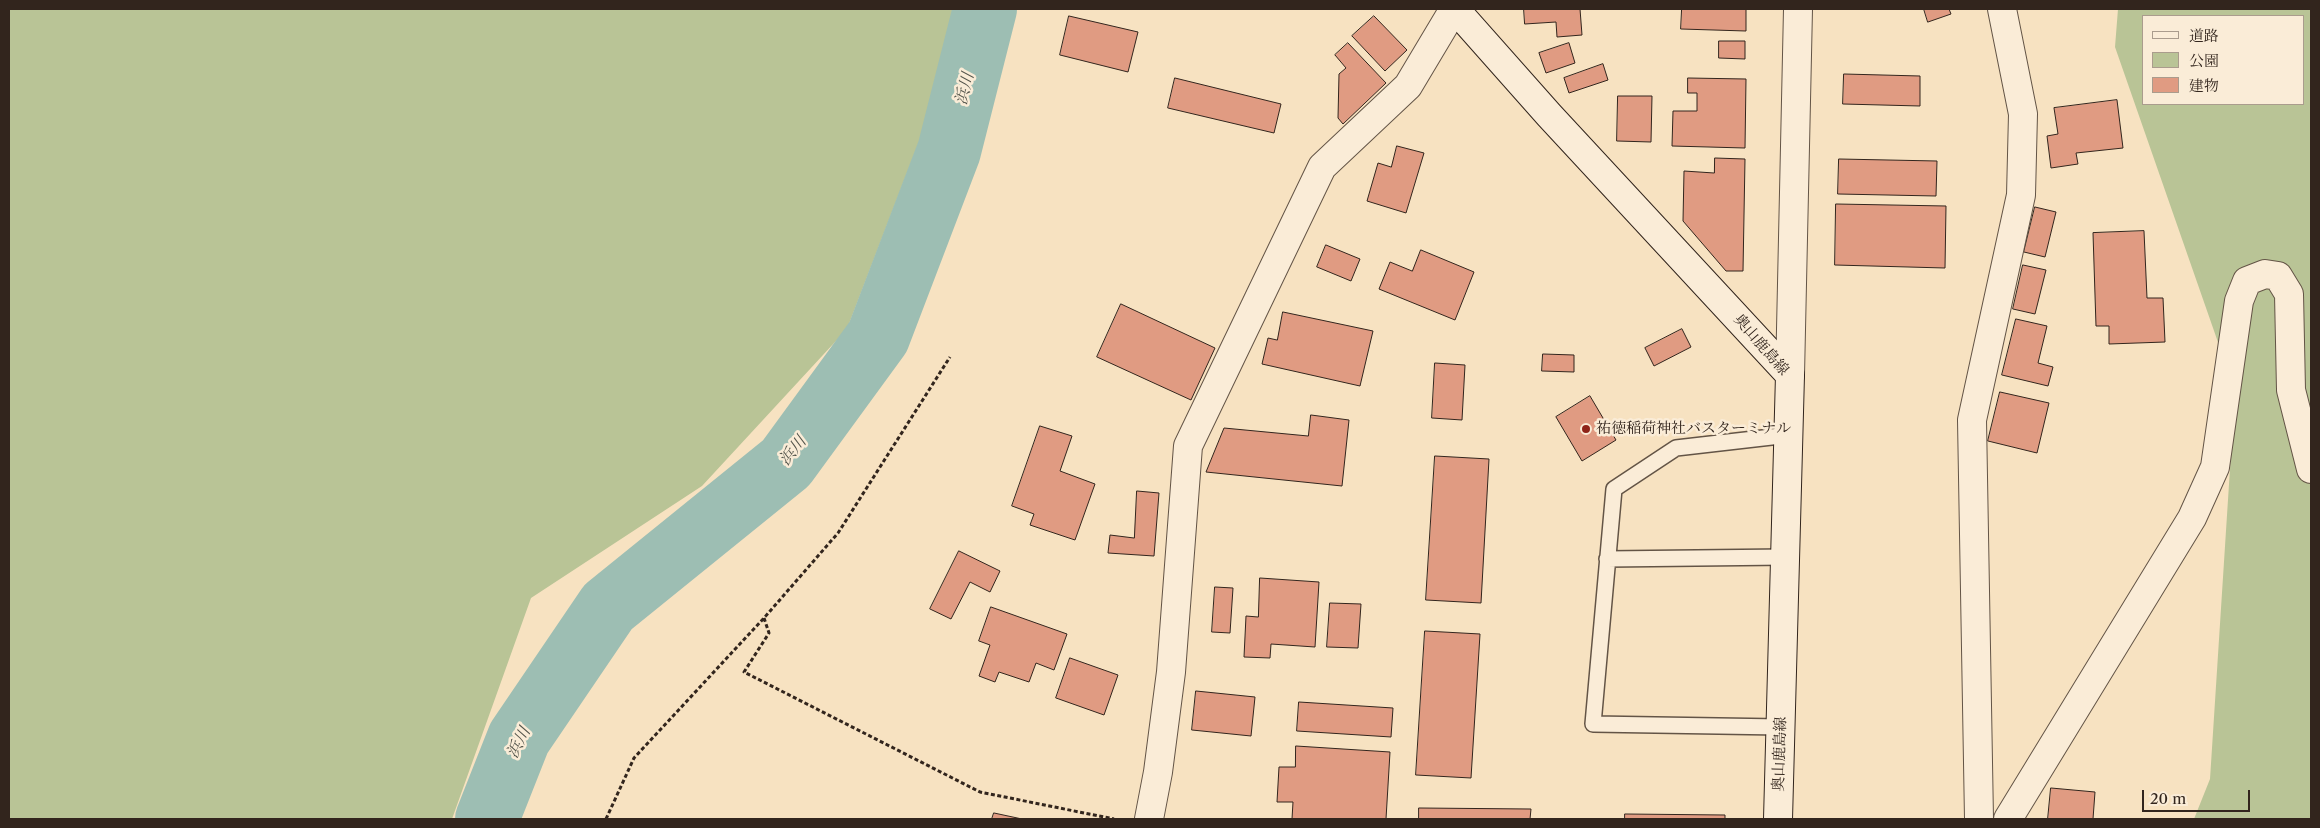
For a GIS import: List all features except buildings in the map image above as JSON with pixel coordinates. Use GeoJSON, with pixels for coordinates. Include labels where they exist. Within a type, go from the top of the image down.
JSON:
{"type":"FeatureCollection","features":[{"type":"Feature","properties":{"kind":"street","name":"奥山鹿島線"},"geometry":{"type":"LineString","coordinates":[[1455,9],[1549,116],[1790,375],[1778,819]]}},
{"type":"Feature","properties":{"kind":"street"},"geometry":{"type":"LineString","coordinates":[[1149,819],[1158,772],[1171,672],[1188,446],[1322,167],[1408,86],[1455,9]]}},
{"type":"Feature","properties":{"kind":"street"},"geometry":{"type":"LineString","coordinates":[[1790,375],[1798,9]]}},
{"type":"Feature","properties":{"kind":"street"},"geometry":{"type":"LineString","coordinates":[[1979,819],[1972,420],[2021,195],[2023,114],[2002,9]]}},
{"type":"Feature","properties":{"kind":"street"},"geometry":{"type":"LineString","coordinates":[[2008,819],[2192,518],[2215,467],[2239,301],[2247,281],[2265,274],[2278,276],[2289,294],[2291,390],[2311,469]]}},
{"type":"Feature","properties":{"kind":"lane"},"geometry":{"type":"LineString","coordinates":[[1781,727],[1593,724],[1614,488],[1676,448],[1789,435]]}},
{"type":"Feature","properties":{"kind":"lane"},"geometry":{"type":"LineString","coordinates":[[1607,559],[1786,558]]}},
{"type":"Feature","properties":{"kind":"path"},"geometry":{"type":"LineString","coordinates":[[606,819],[634,758],[764,618],[838,533],[950,357]]}},
{"type":"Feature","properties":{"kind":"path"},"geometry":{"type":"LineString","coordinates":[[764,618],[769,633],[744,672],[980,792],[1114,819]]}},
{"type":"Feature","properties":{"kind":"green space"},"geometry":{"type":"Polygon","coordinates":[[[9,9],[968,9],[965,22],[847,329],[702,486],[531,598],[452,819],[9,819],[9,9]]]}},
{"type":"Feature","properties":{"kind":"green space"},"geometry":{"type":"Polygon","coordinates":[[[2118,9],[2311,9],[2311,819],[2194,819],[2210,779],[2235,391],[2115,47],[2118,9]]]}},
{"type":"Feature","properties":{"kind":"waterway","name":"浜川"},"geometry":{"type":"LineString","coordinates":[[487,819],[519,738],[608,607],[786,463],[878,337],[949,151],[985,9]]}},
{"type":"Feature","properties":{"kind":"place","name":"祐徳稲荷神社バスターミナル"},"geometry":{"type":"Point","coordinates":[1586,429]}}]}
